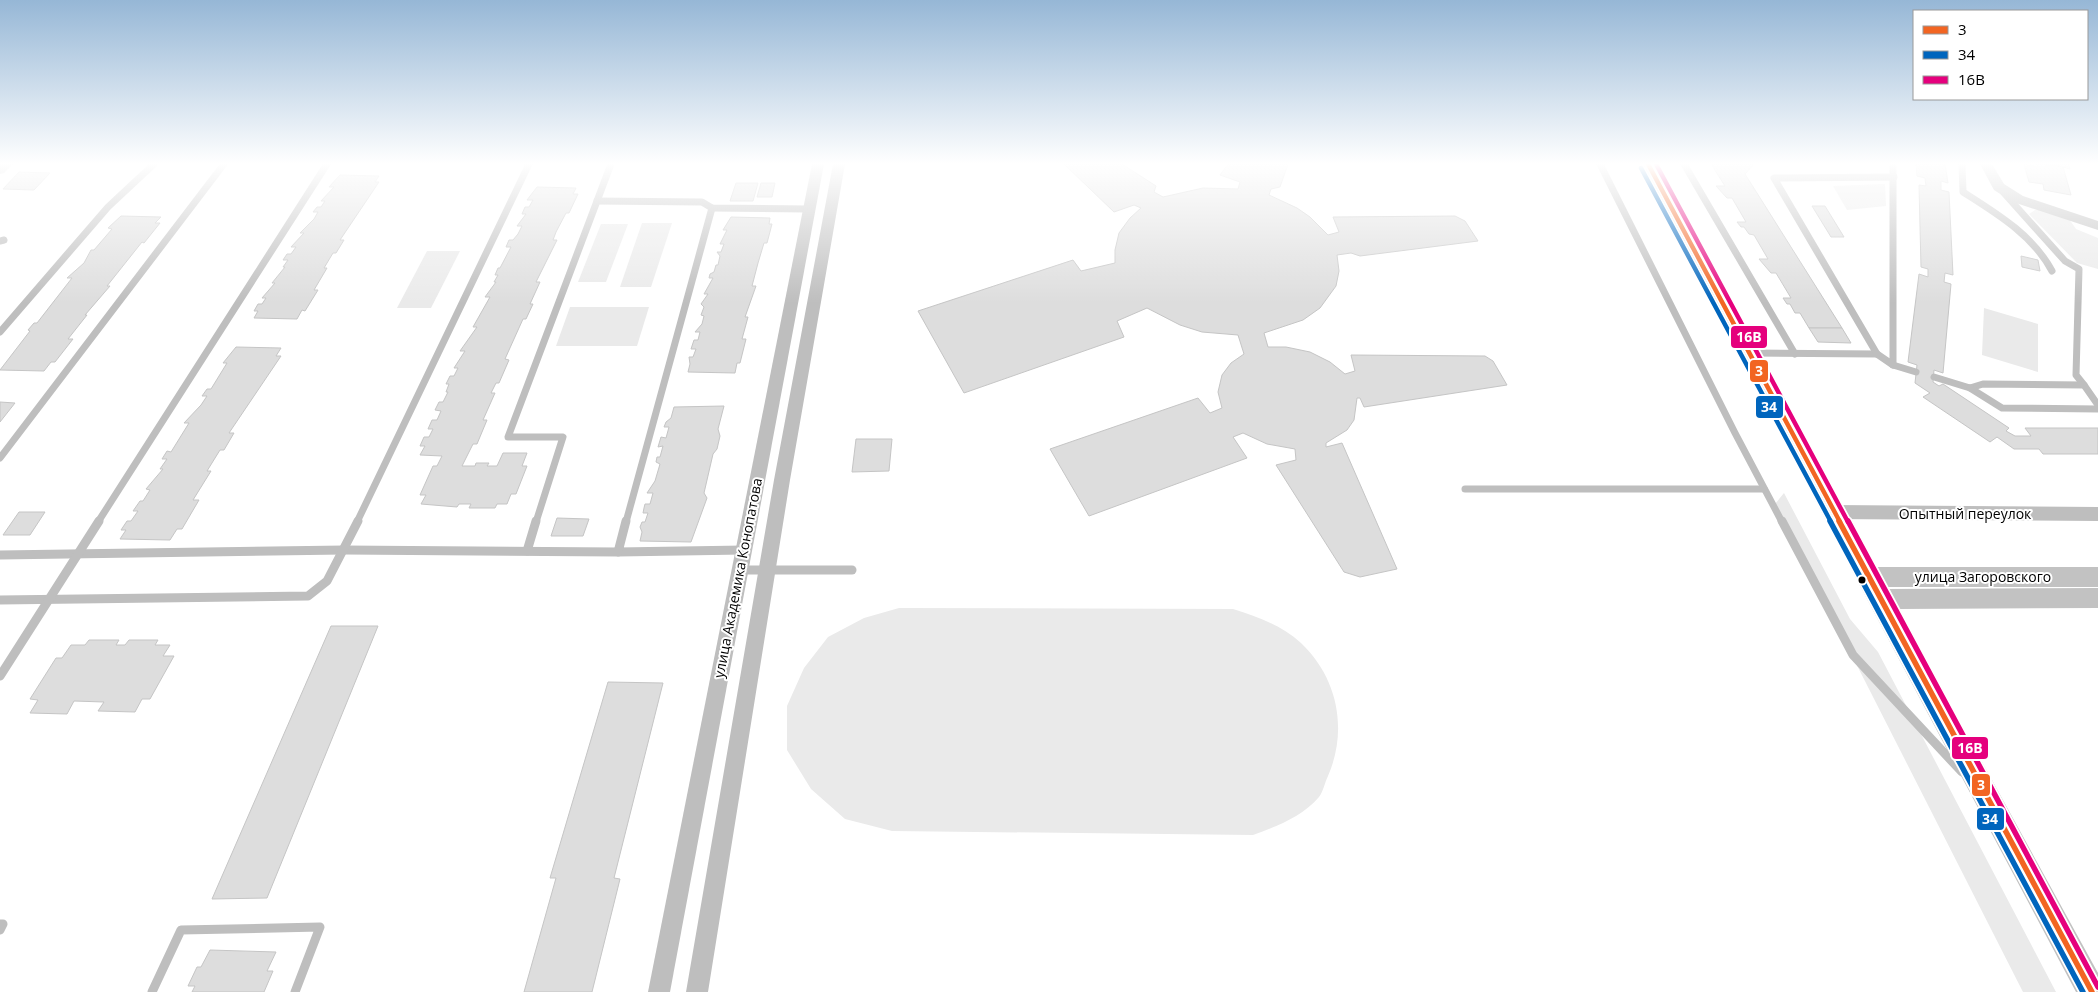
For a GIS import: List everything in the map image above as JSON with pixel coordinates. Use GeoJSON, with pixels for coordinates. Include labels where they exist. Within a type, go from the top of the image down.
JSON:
{"type":"FeatureCollection","features":[{"type":"Feature","properties":{"kind":"main road"},"geometry":{"type":"LineString","coordinates":[[1673,210],[1750,353],[1832,512],[2092,992]]}},
{"type":"Feature","properties":{"kind":"main road","name":"улица Загоровского"},"geometry":{"type":"LineString","coordinates":[[1873,588],[2098,577]]}},
{"type":"Feature","properties":{"kind":"main road","name":"улица Загоровского"},"geometry":{"type":"LineString","coordinates":[[1873,588],[2098,598]]}},
{"type":"Feature","properties":{"kind":"street","name":"улица Академика Конопатова"},"geometry":{"type":"LineString","coordinates":[[659,992],[810,210]]}},
{"type":"Feature","properties":{"kind":"street","name":"улица Академика Конопатова"},"geometry":{"type":"LineString","coordinates":[[697,992],[767,570],[830,210]]}},
{"type":"Feature","properties":{"kind":"street"},"geometry":{"type":"LineString","coordinates":[[2051,210],[2098,226]]}},
{"type":"Feature","properties":{"kind":"street","name":"Опытный переулок"},"geometry":{"type":"LineString","coordinates":[[1832,512],[1870,514],[2098,514]]}},
{"type":"Feature","properties":{"kind":"lane"},"geometry":{"type":"LineString","coordinates":[[0,332],[105,210]]}},
{"type":"Feature","properties":{"kind":"lane"},"geometry":{"type":"LineString","coordinates":[[0,458],[189,210]]}},
{"type":"Feature","properties":{"kind":"lane"},"geometry":{"type":"LineString","coordinates":[[0,676],[298,210]]}},
{"type":"Feature","properties":{"kind":"lane"},"geometry":{"type":"LineString","coordinates":[[0,600],[308,596],[327,581],[344,550],[507,210]]}},
{"type":"Feature","properties":{"kind":"lane"},"geometry":{"type":"LineString","coordinates":[[527,551],[563,437],[508,437],[593,210]]}},
{"type":"Feature","properties":{"kind":"lane"},"geometry":{"type":"LineString","coordinates":[[618,552],[711,210]]}},
{"type":"Feature","properties":{"kind":"lane"},"geometry":{"type":"LineString","coordinates":[[1623,210],[1764,489],[1852,655],[1988,801]]}},
{"type":"Feature","properties":{"kind":"lane"},"geometry":{"type":"LineString","coordinates":[[1711,210],[1795,354]]}},
{"type":"Feature","properties":{"kind":"lane"},"geometry":{"type":"LineString","coordinates":[[1793,210],[1877,354],[1892,365],[1916,372]]}},
{"type":"Feature","properties":{"kind":"lane"},"geometry":{"type":"LineString","coordinates":[[1892,365],[1894,210]]}},
{"type":"Feature","properties":{"kind":"lane"},"geometry":{"type":"LineString","coordinates":[[1991,210],[2004,219],[2048,260],[2052,270]]}},
{"type":"Feature","properties":{"kind":"lane"},"geometry":{"type":"LineString","coordinates":[[2020,210],[2066,261],[2079,269],[2076,375],[2098,407]]}},
{"type":"Feature","properties":{"kind":"lane"},"geometry":{"type":"LineString","coordinates":[[1750,353],[1877,354]]}},
{"type":"Feature","properties":{"kind":"lane"},"geometry":{"type":"LineString","coordinates":[[1934,377],[1970,388],[2002,408],[2098,407]]}},
{"type":"Feature","properties":{"kind":"lane"},"geometry":{"type":"LineString","coordinates":[[1970,388],[1984,384],[2084,385]]}},
{"type":"Feature","properties":{"kind":"lane"},"geometry":{"type":"LineString","coordinates":[[1465,489],[1764,489]]}},
{"type":"Feature","properties":{"kind":"lane"},"geometry":{"type":"LineString","coordinates":[[0,554],[344,550],[618,552],[744,550]]}},
{"type":"Feature","properties":{"kind":"lane"},"geometry":{"type":"LineString","coordinates":[[740,570],[852,570]]}},
{"type":"Feature","properties":{"kind":"lane"},"geometry":{"type":"LineString","coordinates":[[0,924],[3,924],[0,930]]}},
{"type":"Feature","properties":{"kind":"lane"},"geometry":{"type":"LineString","coordinates":[[152,992],[181,930],[320,927],[295,992]]}},
{"type":"Feature","properties":{"kind":"shaded area"},"geometry":{"type":"Polygon","coordinates":[[[2035,210],[2042,210],[2069,219],[2076,229],[2098,238],[2098,269],[2077,263],[2029,214],[2035,210]]]}},
{"type":"Feature","properties":{"kind":"shaded area"},"geometry":{"type":"Polygon","coordinates":[[[642,223],[672,223],[651,287],[620,287],[642,223]]]}},
{"type":"Feature","properties":{"kind":"shaded area"},"geometry":{"type":"Polygon","coordinates":[[[601,224],[628,224],[606,282],[578,282],[601,224]]]}},
{"type":"Feature","properties":{"kind":"shaded area"},"geometry":{"type":"Polygon","coordinates":[[[427,251],[460,251],[431,308],[397,308],[427,251]]]}},
{"type":"Feature","properties":{"kind":"shaded area"},"geometry":{"type":"Polygon","coordinates":[[[570,307],[649,307],[637,346],[556,346],[570,307]]]}},
{"type":"Feature","properties":{"kind":"shaded area"},"geometry":{"type":"Polygon","coordinates":[[[1984,308],[2038,324],[2038,372],[1982,355],[1984,308]]]}},
{"type":"Feature","properties":{"kind":"shaded area"},"geometry":{"type":"Polygon","coordinates":[[[1784,493],[1850,619],[1878,652],[2056,992],[2023,992],[1775,504],[1784,493]]]}},
{"type":"Feature","properties":{"kind":"shaded area"},"geometry":{"type":"Polygon","coordinates":[[[899,608],[1233,609],[1269,622],[1301,643],[1324,672],[1331,688],[1336,705],[1337,741],[1334,759],[1322,792],[1312,804],[1297,815],[1253,835],[892,831],[845,819],[811,789],[787,750],[787,706],[804,668],[828,637],[864,618],[899,608]]]}},
{"type":"Feature","properties":{"kind":"building"},"geometry":{"type":"Polygon","coordinates":[[[314,210],[360,210],[340,240],[344,240],[336,253],[333,253],[324,268],[327,268],[314,290],[318,290],[305,311],[302,310],[297,319],[254,318],[258,311],[254,311],[258,304],[262,304],[266,298],[262,298],[275,283],[272,283],[285,267],[283,267],[288,260],[283,260],[287,254],[291,254],[296,247],[291,247],[304,233],[300,233],[314,219],[318,212],[313,212],[314,210]]]}},
{"type":"Feature","properties":{"kind":"building"},"geometry":{"type":"Polygon","coordinates":[[[524,210],[570,210],[569,213],[566,213],[556,232],[553,240],[557,240],[536,282],[540,282],[530,304],[533,304],[526,319],[523,319],[505,359],[509,360],[499,383],[496,383],[491,393],[495,393],[483,420],[487,420],[477,444],[473,444],[462,466],[489,463],[487,466],[497,466],[503,453],[527,453],[522,466],[527,466],[516,494],[511,494],[507,504],[497,504],[495,508],[469,508],[471,504],[459,504],[457,507],[421,504],[426,495],[420,495],[433,466],[437,466],[442,456],[420,455],[425,446],[420,446],[424,437],[429,437],[433,429],[428,429],[432,420],[437,420],[441,411],[435,410],[439,402],[443,402],[448,392],[446,392],[449,384],[446,384],[450,376],[454,376],[458,368],[454,368],[465,351],[460,351],[477,327],[473,327],[490,297],[485,297],[496,282],[494,282],[498,275],[495,275],[498,268],[500,268],[511,247],[506,247],[509,240],[513,240],[522,226],[517,226],[526,214],[522,214],[524,210]]]}},
{"type":"Feature","properties":{"kind":"building"},"geometry":{"type":"Polygon","coordinates":[[[1138,210],[1300,210],[1328,235],[1339,232],[1333,217],[1455,216],[1465,221],[1478,241],[1360,256],[1351,253],[1337,255],[1339,271],[1336,286],[1320,308],[1303,320],[1264,333],[1268,347],[1286,347],[1310,352],[1330,362],[1345,374],[1355,371],[1351,355],[1485,356],[1493,361],[1507,385],[1364,407],[1360,398],[1357,398],[1354,420],[1347,430],[1326,443],[1326,447],[1342,443],[1397,569],[1360,577],[1344,572],[1276,465],[1296,460],[1295,449],[1267,444],[1243,433],[1233,437],[1247,458],[1089,516],[1050,449],[1198,398],[1210,413],[1222,408],[1218,392],[1222,375],[1231,363],[1244,354],[1238,335],[1202,332],[1180,325],[1147,308],[1117,321],[1124,337],[964,393],[918,311],[1073,260],[1081,271],[1115,263],[1115,250],[1119,233],[1138,210]]]}},
{"type":"Feature","properties":{"kind":"building"},"geometry":{"type":"Polygon","coordinates":[[[1739,210],[1768,210],[1842,328],[1809,328],[1800,313],[1795,313],[1790,304],[1787,304],[1783,298],[1791,298],[1776,273],[1771,273],[1759,259],[1768,259],[1754,235],[1749,234],[1737,222],[1746,222],[1739,210]]]}},
{"type":"Feature","properties":{"kind":"building"},"geometry":{"type":"Polygon","coordinates":[[[1815,210],[1828,210],[1844,237],[1831,237],[1815,210]]]}},
{"type":"Feature","properties":{"kind":"building"},"geometry":{"type":"Polygon","coordinates":[[[1920,210],[1950,210],[1953,275],[1945,273],[1944,282],[1951,284],[1943,373],[1934,370],[1933,382],[1939,386],[1943,384],[2009,428],[2006,431],[2015,436],[2031,436],[2025,428],[2098,428],[2098,454],[2043,454],[2039,449],[2014,449],[1997,437],[1990,442],[1923,397],[1930,393],[1915,383],[1917,365],[1908,362],[1919,274],[1928,277],[1928,269],[1921,267],[1920,210]]]}},
{"type":"Feature","properties":{"kind":"building"},"geometry":{"type":"Polygon","coordinates":[[[121,216],[161,217],[155,223],[160,223],[144,243],[142,242],[107,286],[110,286],[85,315],[87,315],[68,339],[73,339],[55,362],[51,362],[44,371],[0,370],[30,331],[28,330],[34,323],[37,323],[72,278],[67,278],[84,263],[91,250],[94,250],[112,229],[108,228],[121,216]]]}},
{"type":"Feature","properties":{"kind":"building"},"geometry":{"type":"Polygon","coordinates":[[[731,217],[770,218],[769,224],[772,224],[767,243],[764,243],[752,286],[756,286],[745,317],[748,317],[742,339],[746,339],[740,363],[737,363],[735,373],[688,372],[689,357],[693,357],[696,349],[691,349],[694,340],[698,340],[700,332],[695,332],[702,324],[704,316],[701,315],[704,307],[701,304],[708,294],[704,294],[713,278],[709,278],[710,274],[714,272],[716,265],[718,265],[720,256],[717,252],[721,252],[724,244],[720,244],[727,230],[723,230],[731,217]]]}},
{"type":"Feature","properties":{"kind":"building"},"geometry":{"type":"Polygon","coordinates":[[[2021,256],[2038,260],[2040,271],[2022,267],[2021,256]]]}},
{"type":"Feature","properties":{"kind":"building"},"geometry":{"type":"Polygon","coordinates":[[[1809,328],[1842,328],[1851,343],[1818,342],[1809,328]]]}},
{"type":"Feature","properties":{"kind":"building"},"geometry":{"type":"Polygon","coordinates":[[[236,347],[281,348],[276,356],[281,356],[229,433],[234,433],[224,450],[220,450],[207,471],[211,471],[193,500],[199,500],[182,529],[177,529],[170,540],[120,539],[126,530],[121,530],[127,521],[131,521],[138,511],[133,511],[150,490],[146,489],[163,469],[160,469],[167,459],[162,459],[167,451],[171,452],[189,423],[184,423],[201,405],[207,396],[202,396],[207,389],[211,389],[227,363],[223,363],[236,347]]]}},
{"type":"Feature","properties":{"kind":"building"},"geometry":{"type":"Polygon","coordinates":[[[0,402],[15,403],[0,422],[0,402]]]}},
{"type":"Feature","properties":{"kind":"building"},"geometry":{"type":"Polygon","coordinates":[[[724,406],[718,429],[720,436],[717,449],[713,454],[704,493],[707,498],[691,542],[640,541],[642,532],[640,527],[642,522],[645,522],[648,513],[643,513],[645,504],[650,504],[653,493],[647,493],[655,481],[660,464],[656,462],[657,457],[660,457],[663,446],[658,447],[661,437],[666,438],[669,427],[664,427],[671,418],[674,407],[724,406]]]}},
{"type":"Feature","properties":{"kind":"building"},"geometry":{"type":"Polygon","coordinates":[[[856,439],[892,439],[889,471],[852,472],[856,439]]]}},
{"type":"Feature","properties":{"kind":"building"},"geometry":{"type":"Polygon","coordinates":[[[19,512],[45,512],[30,535],[3,535],[19,512]]]}},
{"type":"Feature","properties":{"kind":"building"},"geometry":{"type":"Polygon","coordinates":[[[557,518],[589,519],[583,536],[551,536],[557,518]]]}},
{"type":"Feature","properties":{"kind":"building"},"geometry":{"type":"Polygon","coordinates":[[[331,626],[378,626],[267,898],[212,899],[331,626]]]}},
{"type":"Feature","properties":{"kind":"building"},"geometry":{"type":"Polygon","coordinates":[[[89,640],[119,640],[116,645],[125,645],[129,640],[158,640],[155,645],[170,645],[163,656],[174,656],[150,699],[142,699],[135,712],[98,711],[104,702],[74,701],[67,714],[30,713],[38,700],[30,699],[56,658],[62,658],[71,645],[85,645],[89,640]]]}},
{"type":"Feature","properties":{"kind":"building"},"geometry":{"type":"Polygon","coordinates":[[[608,682],[663,683],[614,878],[620,879],[592,992],[524,992],[556,878],[550,878],[608,682]]]}},
{"type":"Feature","properties":{"kind":"building"},"geometry":{"type":"Polygon","coordinates":[[[210,950],[276,952],[267,971],[273,971],[264,992],[192,992],[195,986],[188,986],[197,967],[201,967],[210,950]]]}},
{"type":"Feature","properties":{"kind":"transit line","name":"34"},"geometry":{"type":"LineString","coordinates":[[1664,210],[2083,992]]}},
{"type":"Feature","properties":{"kind":"transit line","name":"3"},"geometry":{"type":"LineString","coordinates":[[1673,210],[2092,992]]}},
{"type":"Feature","properties":{"kind":"transit line","name":"16В"},"geometry":{"type":"LineString","coordinates":[[1681,210],[2098,987]]}}]}
